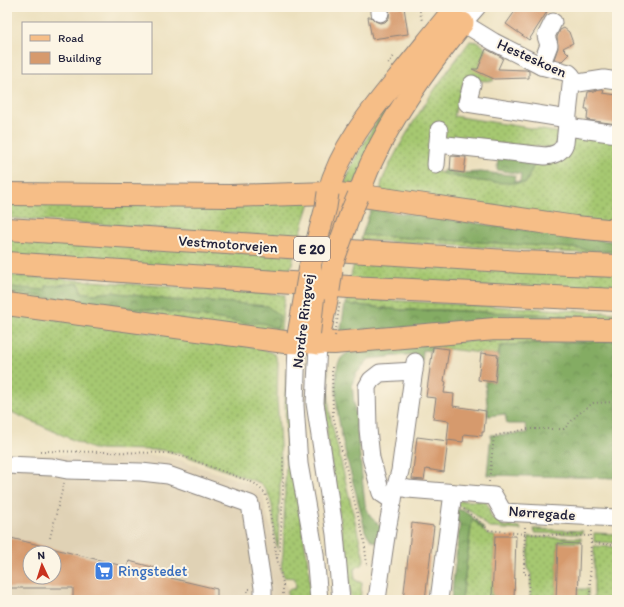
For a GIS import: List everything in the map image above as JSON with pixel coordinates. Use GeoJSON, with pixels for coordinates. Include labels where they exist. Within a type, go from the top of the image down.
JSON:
{"type":"FeatureCollection","features":[{"type":"Feature","properties":{"kind":"highway"},"geometry":{"type":"LineString","coordinates":[[7,194],[230,196],[332,193],[575,227],[617,231]]}},
{"type":"Feature","properties":{"kind":"highway","name":"Vestmotorvejen"},"geometry":{"type":"LineString","coordinates":[[7,229],[521,262],[617,266]]}},
{"type":"Feature","properties":{"kind":"highway"},"geometry":{"type":"LineString","coordinates":[[7,263],[349,287],[617,300]]}},
{"type":"Feature","properties":{"kind":"highway"},"geometry":{"type":"LineString","coordinates":[[310,266],[314,289],[318,341]]}},
{"type":"Feature","properties":{"kind":"highway"},"geometry":{"type":"LineString","coordinates":[[7,304],[285,342],[495,330],[617,330]]}},
{"type":"Feature","properties":{"kind":"main road","name":"Nordre Ringvej"},"geometry":{"type":"LineString","coordinates":[[310,266],[326,207],[332,193],[332,181],[361,125],[374,106],[451,12]]}},
{"type":"Feature","properties":{"kind":"main road","name":"Nordre Ringvej"},"geometry":{"type":"LineString","coordinates":[[318,341],[333,262],[351,212],[373,159],[398,113],[442,49],[451,12]]}},
{"type":"Feature","properties":{"kind":"main road"},"geometry":{"type":"LineString","coordinates":[[332,193],[340,199],[340,206],[331,239],[333,262]]}},
{"type":"Feature","properties":{"kind":"street"},"geometry":{"type":"LineString","coordinates":[[451,12],[477,7]]}},
{"type":"Feature","properties":{"kind":"street","name":"Hesteskoen"},"geometry":{"type":"LineString","coordinates":[[436,165],[438,137],[550,156],[560,152],[564,146],[572,84],[572,76],[569,73],[541,66],[494,42],[451,12]]}},
{"type":"Feature","properties":{"kind":"street"},"geometry":{"type":"LineString","coordinates":[[541,66],[549,45],[546,36],[553,22]]}},
{"type":"Feature","properties":{"kind":"street"},"geometry":{"type":"LineString","coordinates":[[572,84],[604,79],[617,81]]}},
{"type":"Feature","properties":{"kind":"street"},"geometry":{"type":"LineString","coordinates":[[472,84],[467,103],[617,134]]}},
{"type":"Feature","properties":{"kind":"street"},"geometry":{"type":"LineString","coordinates":[[318,341],[333,347],[326,359],[321,448]]}},
{"type":"Feature","properties":{"kind":"street","name":"Nordre Ringvej"},"geometry":{"type":"LineString","coordinates":[[318,341],[315,403],[334,534],[341,600]]}},
{"type":"Feature","properties":{"kind":"street","name":"Nordre Ringvej"},"geometry":{"type":"LineString","coordinates":[[318,341],[295,405],[299,464],[314,554],[319,600]]}},
{"type":"Feature","properties":{"kind":"street"},"geometry":{"type":"LineString","coordinates":[[377,600],[384,550],[395,494],[400,471],[414,367],[375,375],[367,387],[368,429],[371,458],[381,493],[395,494],[408,489],[452,499],[487,495]]}},
{"type":"Feature","properties":{"kind":"street"},"geometry":{"type":"LineString","coordinates":[[7,465],[52,467],[67,470],[141,472],[168,475],[250,504],[263,588],[263,600]]}},
{"type":"Feature","properties":{"kind":"street","name":"Nørregade"},"geometry":{"type":"LineString","coordinates":[[487,495],[494,496],[503,512],[617,518]]}},
{"type":"Feature","properties":{"kind":"street"},"geometry":{"type":"LineString","coordinates":[[440,600],[452,499]]}},
{"type":"Feature","properties":{"kind":"path"},"geometry":{"type":"LineString","coordinates":[[419,7],[423,26]]}},
{"type":"Feature","properties":{"kind":"path"},"geometry":{"type":"LineString","coordinates":[[340,301],[318,341],[332,397],[333,415],[364,540],[367,571]]}},
{"type":"Feature","properties":{"kind":"path"},"geometry":{"type":"LineString","coordinates":[[487,495],[494,436],[528,429],[564,429],[577,414],[593,403],[617,402]]}},
{"type":"Feature","properties":{"kind":"path"},"geometry":{"type":"LineString","coordinates":[[283,454],[280,550],[277,559],[283,583],[283,600]]}},
{"type":"Feature","properties":{"kind":"path"},"geometry":{"type":"LineString","coordinates":[[50,538],[67,470]]}},
{"type":"Feature","properties":{"kind":"path"},"geometry":{"type":"LineString","coordinates":[[452,499],[489,530],[525,534],[591,536]]}},
{"type":"Feature","properties":{"kind":"path"},"geometry":{"type":"LineString","coordinates":[[526,513],[524,574],[529,574],[528,600]]}},
{"type":"Feature","properties":{"kind":"path"},"geometry":{"type":"LineString","coordinates":[[590,600],[591,516]]}},
{"type":"Feature","properties":{"kind":"path"},"geometry":{"type":"LineString","coordinates":[[591,543],[617,545]]}},
{"type":"Feature","properties":{"kind":"shaded area"},"geometry":{"type":"Polygon","coordinates":[[[7,454],[162,456],[183,461],[255,486],[263,493],[266,512],[281,560],[283,575],[288,590],[287,600],[7,600],[7,454]]]}},
{"type":"Feature","properties":{"kind":"green space"},"geometry":{"type":"Polygon","coordinates":[[[470,41],[478,42],[486,48],[477,71],[494,79],[493,81],[464,80],[454,116],[561,133],[553,148],[447,139],[431,167],[441,173],[525,183],[536,160],[557,163],[564,159],[571,141],[579,135],[617,141],[617,225],[381,191],[384,176],[409,130],[438,85],[470,41]]]}},
{"type":"Feature","properties":{"kind":"green space"},"geometry":{"type":"Polygon","coordinates":[[[413,69],[352,189],[343,187],[355,159],[378,119],[413,69]]]}},
{"type":"Feature","properties":{"kind":"green space"},"geometry":{"type":"Polygon","coordinates":[[[498,156],[536,160],[526,183],[483,181],[441,173],[444,170],[464,173],[480,172],[512,175],[515,176],[514,181],[520,182],[521,174],[497,170],[498,156]]]}},
{"type":"Feature","properties":{"kind":"green space"},"geometry":{"type":"Polygon","coordinates":[[[311,199],[299,238],[7,218],[7,201],[311,199]]]}},
{"type":"Feature","properties":{"kind":"green space"},"geometry":{"type":"Polygon","coordinates":[[[371,209],[617,242],[617,252],[362,235],[371,209]]]}},
{"type":"Feature","properties":{"kind":"green space"},"geometry":{"type":"Polygon","coordinates":[[[362,235],[545,245],[617,252],[617,255],[361,240],[362,235]]]}},
{"type":"Feature","properties":{"kind":"green space"},"geometry":{"type":"Polygon","coordinates":[[[7,237],[294,255],[289,276],[7,256],[7,237]]]}},
{"type":"Feature","properties":{"kind":"green space"},"geometry":{"type":"Polygon","coordinates":[[[355,260],[617,272],[617,293],[350,280],[355,260]]]}},
{"type":"Feature","properties":{"kind":"green space"},"geometry":{"type":"Polygon","coordinates":[[[7,275],[285,295],[280,337],[7,299],[7,275]]]}},
{"type":"Feature","properties":{"kind":"green space"},"geometry":{"type":"Polygon","coordinates":[[[79,283],[81,292],[94,294],[112,292],[171,300],[211,301],[267,306],[280,316],[278,328],[263,323],[246,323],[171,312],[7,292],[7,287],[46,290],[46,286],[79,283]]]}},
{"type":"Feature","properties":{"kind":"green space"},"geometry":{"type":"Polygon","coordinates":[[[347,298],[617,313],[617,326],[350,335],[598,317],[441,310],[403,310],[345,304],[347,298]]]}},
{"type":"Feature","properties":{"kind":"green space"},"geometry":{"type":"Polygon","coordinates":[[[345,304],[403,310],[441,310],[598,317],[606,318],[610,321],[340,335],[345,304]]]}},
{"type":"Feature","properties":{"kind":"green space"},"geometry":{"type":"Polygon","coordinates":[[[7,312],[261,348],[275,355],[278,362],[277,399],[281,459],[278,549],[272,506],[265,488],[260,483],[178,453],[161,450],[93,449],[7,410],[7,312]]]}},
{"type":"Feature","properties":{"kind":"green space"},"geometry":{"type":"Polygon","coordinates":[[[617,336],[617,341],[536,343],[500,346],[498,355],[431,347],[432,343],[534,337],[617,336]]]}},
{"type":"Feature","properties":{"kind":"green space"},"geometry":{"type":"Polygon","coordinates":[[[617,341],[617,478],[487,475],[491,435],[528,433],[525,424],[507,424],[505,414],[488,416],[485,381],[495,382],[500,346],[536,343],[617,341]]]}},
{"type":"Feature","properties":{"kind":"green space"},"geometry":{"type":"Polygon","coordinates":[[[432,343],[431,351],[423,350],[422,360],[413,355],[369,359],[356,374],[352,384],[365,504],[370,516],[381,527],[377,543],[371,540],[365,531],[342,438],[337,400],[336,381],[338,365],[340,360],[346,354],[352,351],[432,343]]]}},
{"type":"Feature","properties":{"kind":"green space"},"geometry":{"type":"Polygon","coordinates":[[[286,368],[297,495],[309,570],[310,600],[287,600],[288,590],[296,588],[295,578],[284,577],[282,568],[286,458],[286,368]]]}},
{"type":"Feature","properties":{"kind":"green space"},"geometry":{"type":"Polygon","coordinates":[[[328,370],[329,407],[331,420],[364,559],[363,564],[354,569],[355,580],[362,583],[360,600],[351,600],[327,436],[326,415],[328,370]]]}},
{"type":"Feature","properties":{"kind":"green space"},"geometry":{"type":"Polygon","coordinates":[[[457,501],[485,501],[492,519],[503,519],[502,526],[520,527],[521,530],[490,528],[471,511],[456,505],[457,501]]]}},
{"type":"Feature","properties":{"kind":"green space"},"geometry":{"type":"Polygon","coordinates":[[[455,509],[467,513],[484,528],[484,530],[472,519],[462,600],[451,600],[460,523],[450,521],[455,509]]]}},
{"type":"Feature","properties":{"kind":"green space"},"geometry":{"type":"Polygon","coordinates":[[[472,518],[488,535],[495,536],[492,595],[496,596],[495,600],[462,600],[472,518]]]}},
{"type":"Feature","properties":{"kind":"green space"},"geometry":{"type":"Polygon","coordinates":[[[534,529],[583,531],[581,534],[535,533],[534,529]]]}},
{"type":"Feature","properties":{"kind":"green space"},"geometry":{"type":"Polygon","coordinates":[[[594,533],[617,534],[617,543],[594,542],[594,533]]]}},
{"type":"Feature","properties":{"kind":"green space"},"geometry":{"type":"Polygon","coordinates":[[[529,537],[581,538],[581,542],[558,542],[556,600],[530,600],[531,574],[527,568],[529,537]]]}},
{"type":"Feature","properties":{"kind":"green space"},"geometry":{"type":"Polygon","coordinates":[[[594,546],[617,547],[617,600],[594,600],[594,546]]]}},
{"type":"Feature","properties":{"kind":"green space"},"geometry":{"type":"Polygon","coordinates":[[[578,589],[588,589],[588,600],[578,600],[578,589]]]}},
{"type":"Feature","properties":{"kind":"building"},"geometry":{"type":"Polygon","coordinates":[[[390,7],[404,7],[408,34],[372,39],[368,17],[371,17],[380,23],[385,22],[389,18],[390,7]]]}},
{"type":"Feature","properties":{"kind":"building"},"geometry":{"type":"Polygon","coordinates":[[[518,7],[550,7],[529,40],[506,24],[518,7]]]}},
{"type":"Feature","properties":{"kind":"building"},"geometry":{"type":"Polygon","coordinates":[[[564,28],[569,32],[573,43],[563,48],[569,54],[562,61],[554,59],[558,48],[557,37],[560,30],[564,28]]]}},
{"type":"Feature","properties":{"kind":"building"},"geometry":{"type":"Polygon","coordinates":[[[486,49],[503,58],[498,69],[526,70],[529,71],[529,78],[494,79],[472,69],[478,69],[486,49]]]}},
{"type":"Feature","properties":{"kind":"building"},"geometry":{"type":"Polygon","coordinates":[[[604,90],[603,93],[617,95],[617,124],[587,120],[588,109],[585,109],[588,92],[604,90]]]}},
{"type":"Feature","properties":{"kind":"building"},"geometry":{"type":"Polygon","coordinates":[[[451,156],[466,157],[464,173],[450,171],[451,156]]]}},
{"type":"Feature","properties":{"kind":"building"},"geometry":{"type":"Polygon","coordinates":[[[433,347],[449,349],[444,381],[446,382],[444,393],[454,394],[453,406],[486,411],[484,432],[482,432],[482,436],[464,434],[463,442],[447,440],[449,421],[433,419],[436,398],[426,397],[433,347]]]}},
{"type":"Feature","properties":{"kind":"building"},"geometry":{"type":"Polygon","coordinates":[[[481,353],[498,355],[495,382],[478,380],[481,353]]]}},
{"type":"Feature","properties":{"kind":"building"},"geometry":{"type":"Polygon","coordinates":[[[417,437],[448,441],[444,472],[426,469],[424,480],[412,479],[417,437]]]}},
{"type":"Feature","properties":{"kind":"building"},"geometry":{"type":"Polygon","coordinates":[[[412,523],[434,526],[425,600],[403,600],[412,523]]]}},
{"type":"Feature","properties":{"kind":"building"},"geometry":{"type":"Polygon","coordinates":[[[495,536],[516,536],[514,600],[495,600],[496,596],[492,595],[495,536]]]}},
{"type":"Feature","properties":{"kind":"building","name":"Ringstedet"},"geometry":{"type":"Polygon","coordinates":[[[7,537],[39,545],[22,545],[22,585],[62,585],[62,551],[127,567],[129,561],[156,568],[154,574],[217,589],[217,600],[73,600],[73,588],[7,588],[7,537]]]}},
{"type":"Feature","properties":{"kind":"building"},"geometry":{"type":"Polygon","coordinates":[[[558,543],[580,544],[578,600],[556,600],[558,543]]]}},
{"type":"Feature","properties":{"kind":"place","name":"Ringstedet"},"geometry":{"type":"Point","coordinates":[104,571]}}]}
